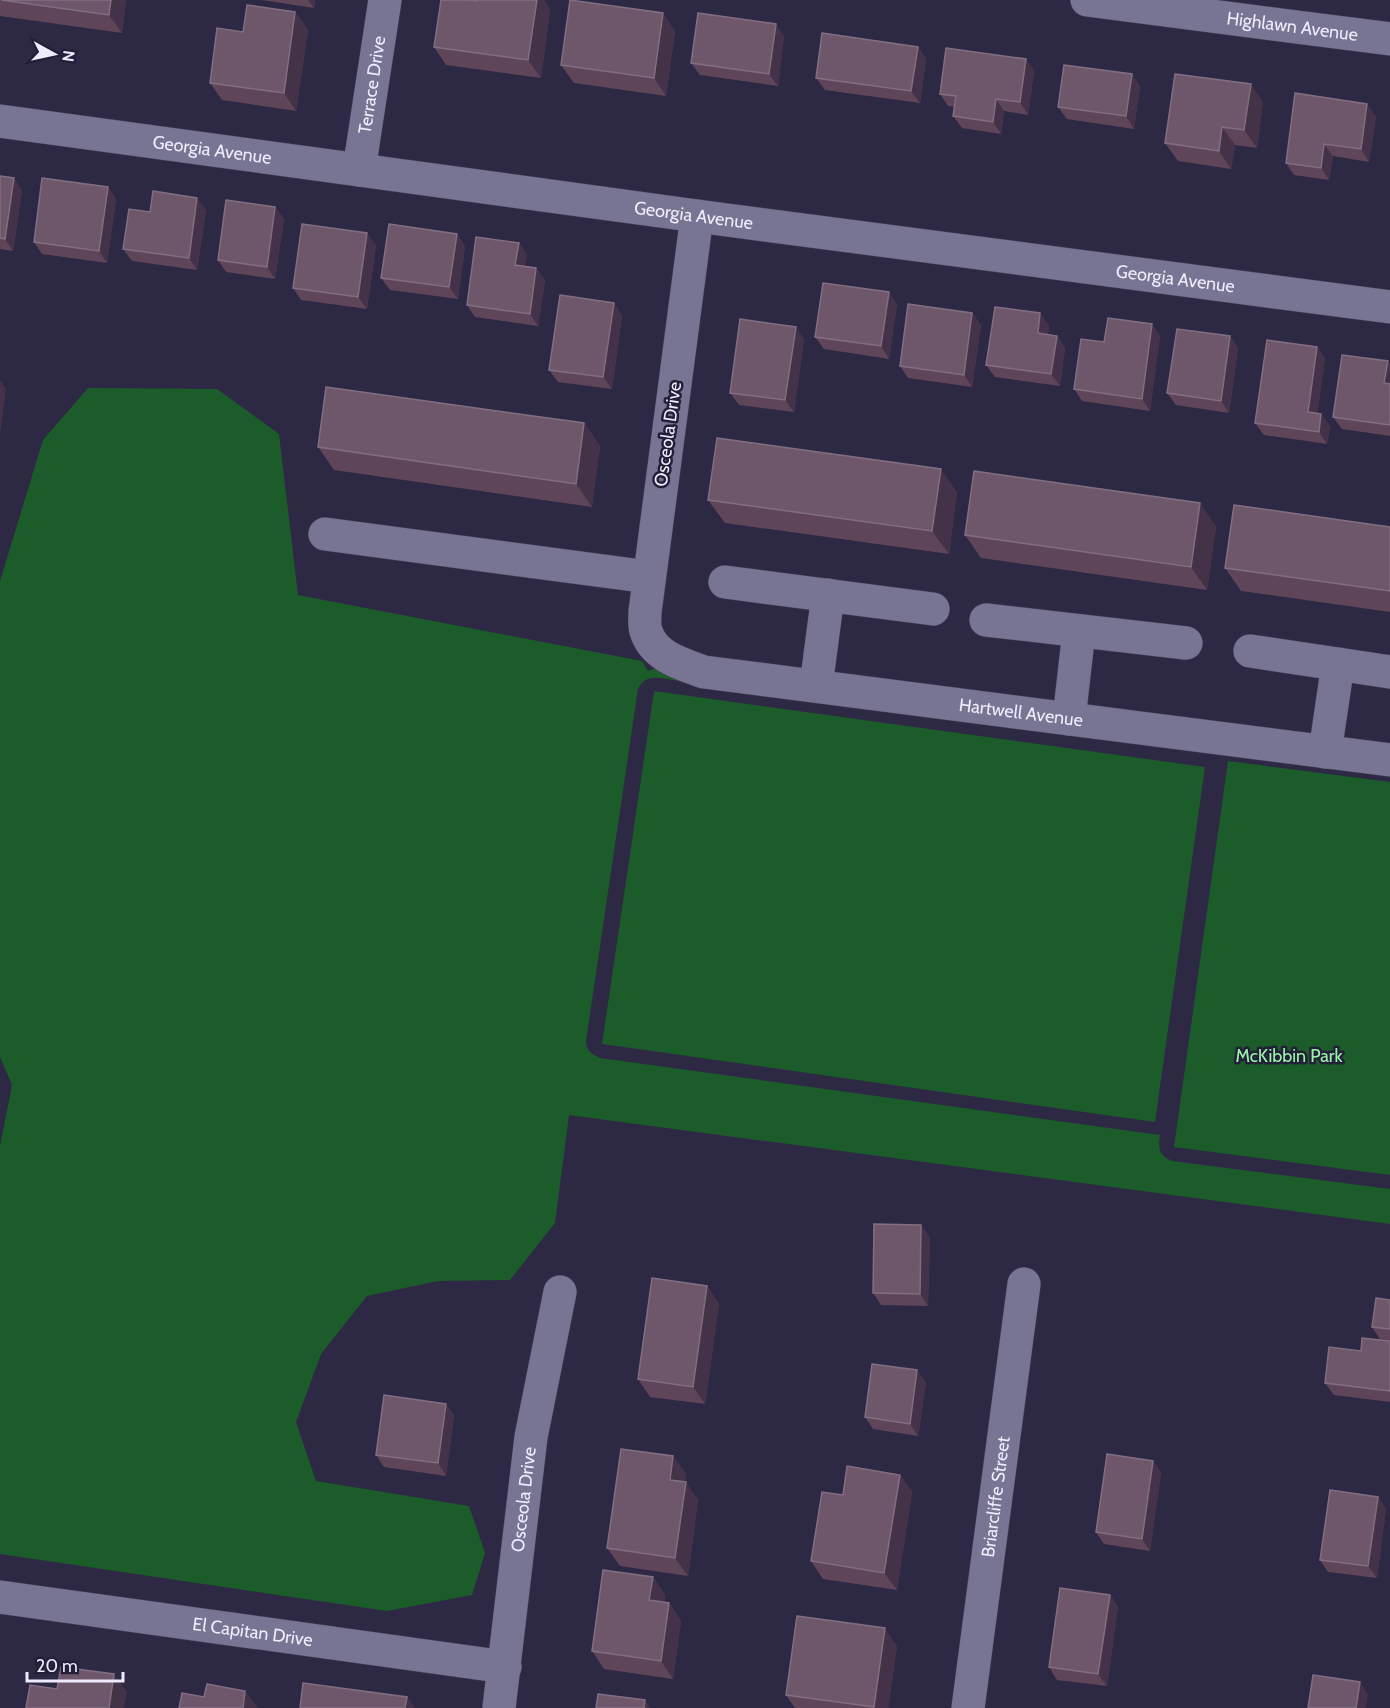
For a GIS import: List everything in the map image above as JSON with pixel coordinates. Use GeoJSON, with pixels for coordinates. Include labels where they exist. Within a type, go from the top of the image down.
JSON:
{"type":"FeatureCollection","features":[{"type":"Feature","properties":{"kind":"street","name":"Terrace Drive"},"geometry":{"type":"LineString","coordinates":[[359,170],[385,0]]}},
{"type":"Feature","properties":{"kind":"street","name":"Highlawn Avenue"},"geometry":{"type":"LineString","coordinates":[[1087,0],[1390,39]]}},
{"type":"Feature","properties":{"kind":"street","name":"Georgia Avenue"},"geometry":{"type":"LineString","coordinates":[[0,121],[1390,307]]}},
{"type":"Feature","properties":{"kind":"street","name":"Osceola Drive"},"geometry":{"type":"LineString","coordinates":[[656,650],[646,631],[645,612],[697,216]]}},
{"type":"Feature","properties":{"kind":"street"},"geometry":{"type":"LineString","coordinates":[[325,534],[649,577]]}},
{"type":"Feature","properties":{"kind":"street"},"geometry":{"type":"LineString","coordinates":[[725,582],[933,609]]}},
{"type":"Feature","properties":{"kind":"street"},"geometry":{"type":"LineString","coordinates":[[816,686],[828,596]]}},
{"type":"Feature","properties":{"kind":"street"},"geometry":{"type":"LineString","coordinates":[[986,620],[1186,644]]}},
{"type":"Feature","properties":{"kind":"street"},"geometry":{"type":"LineString","coordinates":[[1069,719],[1079,631]]}},
{"type":"Feature","properties":{"kind":"street","name":"Hartwell Avenue"},"geometry":{"type":"LineString","coordinates":[[656,650],[677,663],[704,672],[1390,760]]}},
{"type":"Feature","properties":{"kind":"street"},"geometry":{"type":"LineString","coordinates":[[1250,651],[1390,672]]}},
{"type":"Feature","properties":{"kind":"street"},"geometry":{"type":"LineString","coordinates":[[1324,752],[1338,664]]}},
{"type":"Feature","properties":{"kind":"street","name":"Briarcliffe Street"},"geometry":{"type":"LineString","coordinates":[[968,1708],[1023,1284]]}},
{"type":"Feature","properties":{"kind":"street","name":"Osceola Drive"},"geometry":{"type":"LineString","coordinates":[[500,1708],[531,1437],[560,1292]]}},
{"type":"Feature","properties":{"kind":"street","name":"El Capitan Drive"},"geometry":{"type":"LineString","coordinates":[[0,1597],[505,1667]]}},
{"type":"Feature","properties":{"kind":"green space"},"geometry":{"type":"Polygon","coordinates":[[[88,388],[217,389],[279,434],[298,595],[642,661],[648,671],[655,668],[679,681],[650,678],[638,689],[586,1041],[588,1050],[594,1055],[600,1058],[1160,1135],[1160,1151],[1172,1161],[1390,1189],[1390,1224],[569,1115],[555,1223],[510,1280],[438,1281],[367,1296],[321,1354],[296,1422],[316,1481],[469,1506],[485,1553],[472,1595],[387,1611],[0,1554],[0,1146],[12,1085],[0,1057],[0,581],[43,440],[88,388]]]}},
{"type":"Feature","properties":{"kind":"green space"},"geometry":{"type":"Polygon","coordinates":[[[654,691],[1205,767],[1155,1122],[602,1044],[654,691]]]}},
{"type":"Feature","properties":{"kind":"green space","name":"McKibbin Park"},"geometry":{"type":"Polygon","coordinates":[[[1228,761],[1390,782],[1390,1175],[1174,1147],[1228,761]]]}},
{"type":"Feature","properties":{"kind":"building"},"geometry":{"type":"Polygon","coordinates":[[[1,0],[111,0],[109,15],[1,0]]]}},
{"type":"Feature","properties":{"kind":"building"},"geometry":{"type":"Polygon","coordinates":[[[441,0],[537,0],[528,60],[434,47],[441,0]]]}},
{"type":"Feature","properties":{"kind":"building"},"geometry":{"type":"Polygon","coordinates":[[[570,0],[663,13],[654,78],[561,65],[570,0]]]}},
{"type":"Feature","properties":{"kind":"building"},"geometry":{"type":"Polygon","coordinates":[[[247,5],[295,12],[284,93],[210,83],[217,28],[243,32],[247,5]]]}},
{"type":"Feature","properties":{"kind":"building"},"geometry":{"type":"Polygon","coordinates":[[[698,13],[776,24],[769,74],[691,63],[698,13]]]}},
{"type":"Feature","properties":{"kind":"building"},"geometry":{"type":"Polygon","coordinates":[[[822,33],[918,47],[911,91],[816,78],[822,33]]]}},
{"type":"Feature","properties":{"kind":"building"},"geometry":{"type":"Polygon","coordinates":[[[946,48],[1026,59],[1020,102],[996,99],[993,122],[953,116],[956,96],[940,94],[946,48]]]}},
{"type":"Feature","properties":{"kind":"building"},"geometry":{"type":"Polygon","coordinates":[[[1064,65],[1132,74],[1126,116],[1058,107],[1064,65]]]}},
{"type":"Feature","properties":{"kind":"building"},"geometry":{"type":"Polygon","coordinates":[[[1175,74],[1251,84],[1244,130],[1222,127],[1219,151],[1165,143],[1175,74]]]}},
{"type":"Feature","properties":{"kind":"building"},"geometry":{"type":"Polygon","coordinates":[[[1295,93],[1367,104],[1361,149],[1324,144],[1321,168],[1286,163],[1295,93]]]}},
{"type":"Feature","properties":{"kind":"building"},"geometry":{"type":"Polygon","coordinates":[[[0,176],[14,178],[5,239],[0,238],[0,176]]]}},
{"type":"Feature","properties":{"kind":"building"},"geometry":{"type":"Polygon","coordinates":[[[42,178],[108,187],[99,251],[34,242],[42,178]]]}},
{"type":"Feature","properties":{"kind":"building"},"geometry":{"type":"Polygon","coordinates":[[[153,191],[197,198],[189,258],[123,249],[129,209],[150,212],[153,191]]]}},
{"type":"Feature","properties":{"kind":"building"},"geometry":{"type":"Polygon","coordinates":[[[226,200],[275,207],[267,267],[218,260],[226,200]]]}},
{"type":"Feature","properties":{"kind":"building"},"geometry":{"type":"Polygon","coordinates":[[[302,224],[367,233],[358,297],[293,288],[302,224]]]}},
{"type":"Feature","properties":{"kind":"building"},"geometry":{"type":"Polygon","coordinates":[[[389,224],[457,234],[449,287],[381,278],[389,224]]]}},
{"type":"Feature","properties":{"kind":"building"},"geometry":{"type":"Polygon","coordinates":[[[476,237],[519,243],[515,265],[536,268],[530,314],[467,305],[476,237]]]}},
{"type":"Feature","properties":{"kind":"building"},"geometry":{"type":"Polygon","coordinates":[[[823,283],[889,292],[881,346],[815,337],[823,283]]]}},
{"type":"Feature","properties":{"kind":"building"},"geometry":{"type":"Polygon","coordinates":[[[560,295],[614,303],[603,377],[549,370],[560,295]]]}},
{"type":"Feature","properties":{"kind":"building"},"geometry":{"type":"Polygon","coordinates":[[[908,304],[972,313],[964,375],[900,366],[908,304]]]}},
{"type":"Feature","properties":{"kind":"building"},"geometry":{"type":"Polygon","coordinates":[[[995,307],[1040,313],[1038,333],[1057,336],[1051,374],[986,365],[995,307]]]}},
{"type":"Feature","properties":{"kind":"building"},"geometry":{"type":"Polygon","coordinates":[[[1108,318],[1152,324],[1142,399],[1074,389],[1081,339],[1104,342],[1108,318]]]}},
{"type":"Feature","properties":{"kind":"building"},"geometry":{"type":"Polygon","coordinates":[[[740,319],[796,327],[785,400],[730,393],[740,319]]]}},
{"type":"Feature","properties":{"kind":"building"},"geometry":{"type":"Polygon","coordinates":[[[1177,329],[1230,336],[1221,401],[1167,393],[1177,329]]]}},
{"type":"Feature","properties":{"kind":"building"},"geometry":{"type":"Polygon","coordinates":[[[1267,340],[1317,347],[1308,412],[1321,414],[1319,432],[1255,423],[1267,340]]]}},
{"type":"Feature","properties":{"kind":"building"},"geometry":{"type":"Polygon","coordinates":[[[1342,355],[1388,361],[1384,383],[1390,384],[1390,425],[1333,417],[1342,355]]]}},
{"type":"Feature","properties":{"kind":"building"},"geometry":{"type":"Polygon","coordinates":[[[326,387],[584,423],[576,484],[318,447],[326,387]]]}},
{"type":"Feature","properties":{"kind":"building"},"geometry":{"type":"Polygon","coordinates":[[[717,438],[941,469],[932,531],[708,500],[717,438]]]}},
{"type":"Feature","properties":{"kind":"building"},"geometry":{"type":"Polygon","coordinates":[[[974,471],[1200,503],[1191,567],[965,535],[974,471]]]}},
{"type":"Feature","properties":{"kind":"building"},"geometry":{"type":"Polygon","coordinates":[[[1234,505],[1390,527],[1390,591],[1225,568],[1234,505]]]}},
{"type":"Feature","properties":{"kind":"building"},"geometry":{"type":"Polygon","coordinates":[[[874,1224],[921,1225],[920,1294],[873,1293],[874,1224]]]}},
{"type":"Feature","properties":{"kind":"building"},"geometry":{"type":"Polygon","coordinates":[[[652,1278],[707,1286],[693,1387],[638,1379],[652,1278]]]}},
{"type":"Feature","properties":{"kind":"building"},"geometry":{"type":"Polygon","coordinates":[[[1376,1298],[1390,1300],[1390,1329],[1372,1327],[1376,1298]]]}},
{"type":"Feature","properties":{"kind":"building"},"geometry":{"type":"Polygon","coordinates":[[[1362,1338],[1390,1341],[1390,1391],[1325,1383],[1329,1347],[1361,1351],[1362,1338]]]}},
{"type":"Feature","properties":{"kind":"building"},"geometry":{"type":"Polygon","coordinates":[[[872,1364],[917,1370],[910,1424],[865,1417],[872,1364]]]}},
{"type":"Feature","properties":{"kind":"building"},"geometry":{"type":"Polygon","coordinates":[[[384,1395],[446,1404],[438,1463],[376,1455],[384,1395]]]}},
{"type":"Feature","properties":{"kind":"building"},"geometry":{"type":"Polygon","coordinates":[[[621,1449],[673,1456],[670,1480],[686,1482],[675,1558],[607,1548],[621,1449]]]}},
{"type":"Feature","properties":{"kind":"building"},"geometry":{"type":"Polygon","coordinates":[[[1107,1454],[1153,1461],[1142,1539],[1096,1532],[1107,1454]]]}},
{"type":"Feature","properties":{"kind":"building"},"geometry":{"type":"Polygon","coordinates":[[[847,1466],[900,1475],[884,1573],[811,1561],[822,1492],[843,1495],[847,1466]]]}},
{"type":"Feature","properties":{"kind":"building"},"geometry":{"type":"Polygon","coordinates":[[[1330,1490],[1378,1497],[1368,1566],[1320,1560],[1330,1490]]]}},
{"type":"Feature","properties":{"kind":"building"},"geometry":{"type":"Polygon","coordinates":[[[603,1570],[653,1577],[649,1600],[669,1603],[661,1661],[592,1651],[603,1570]]]}},
{"type":"Feature","properties":{"kind":"building"},"geometry":{"type":"Polygon","coordinates":[[[1060,1588],[1110,1595],[1098,1674],[1049,1667],[1060,1588]]]}},
{"type":"Feature","properties":{"kind":"building"},"geometry":{"type":"Polygon","coordinates":[[[797,1616],[885,1628],[874,1707],[786,1695],[797,1616]]]}},
{"type":"Feature","properties":{"kind":"building"},"geometry":{"type":"Polygon","coordinates":[[[61,1667],[114,1674],[109,1708],[26,1708],[30,1685],[57,1689],[61,1667]]]}},
{"type":"Feature","properties":{"kind":"building"},"geometry":{"type":"Polygon","coordinates":[[[1313,1675],[1360,1682],[1356,1708],[1308,1708],[1313,1675]]]}},
{"type":"Feature","properties":{"kind":"building"},"geometry":{"type":"Polygon","coordinates":[[[303,1683],[407,1697],[405,1708],[300,1708],[303,1683]]]}},
{"type":"Feature","properties":{"kind":"building"},"geometry":{"type":"Polygon","coordinates":[[[207,1684],[245,1691],[243,1708],[179,1708],[182,1693],[204,1697],[207,1684]]]}},
{"type":"Feature","properties":{"kind":"building"},"geometry":{"type":"Polygon","coordinates":[[[598,1694],[645,1700],[644,1708],[596,1708],[598,1694]]]}}]}
